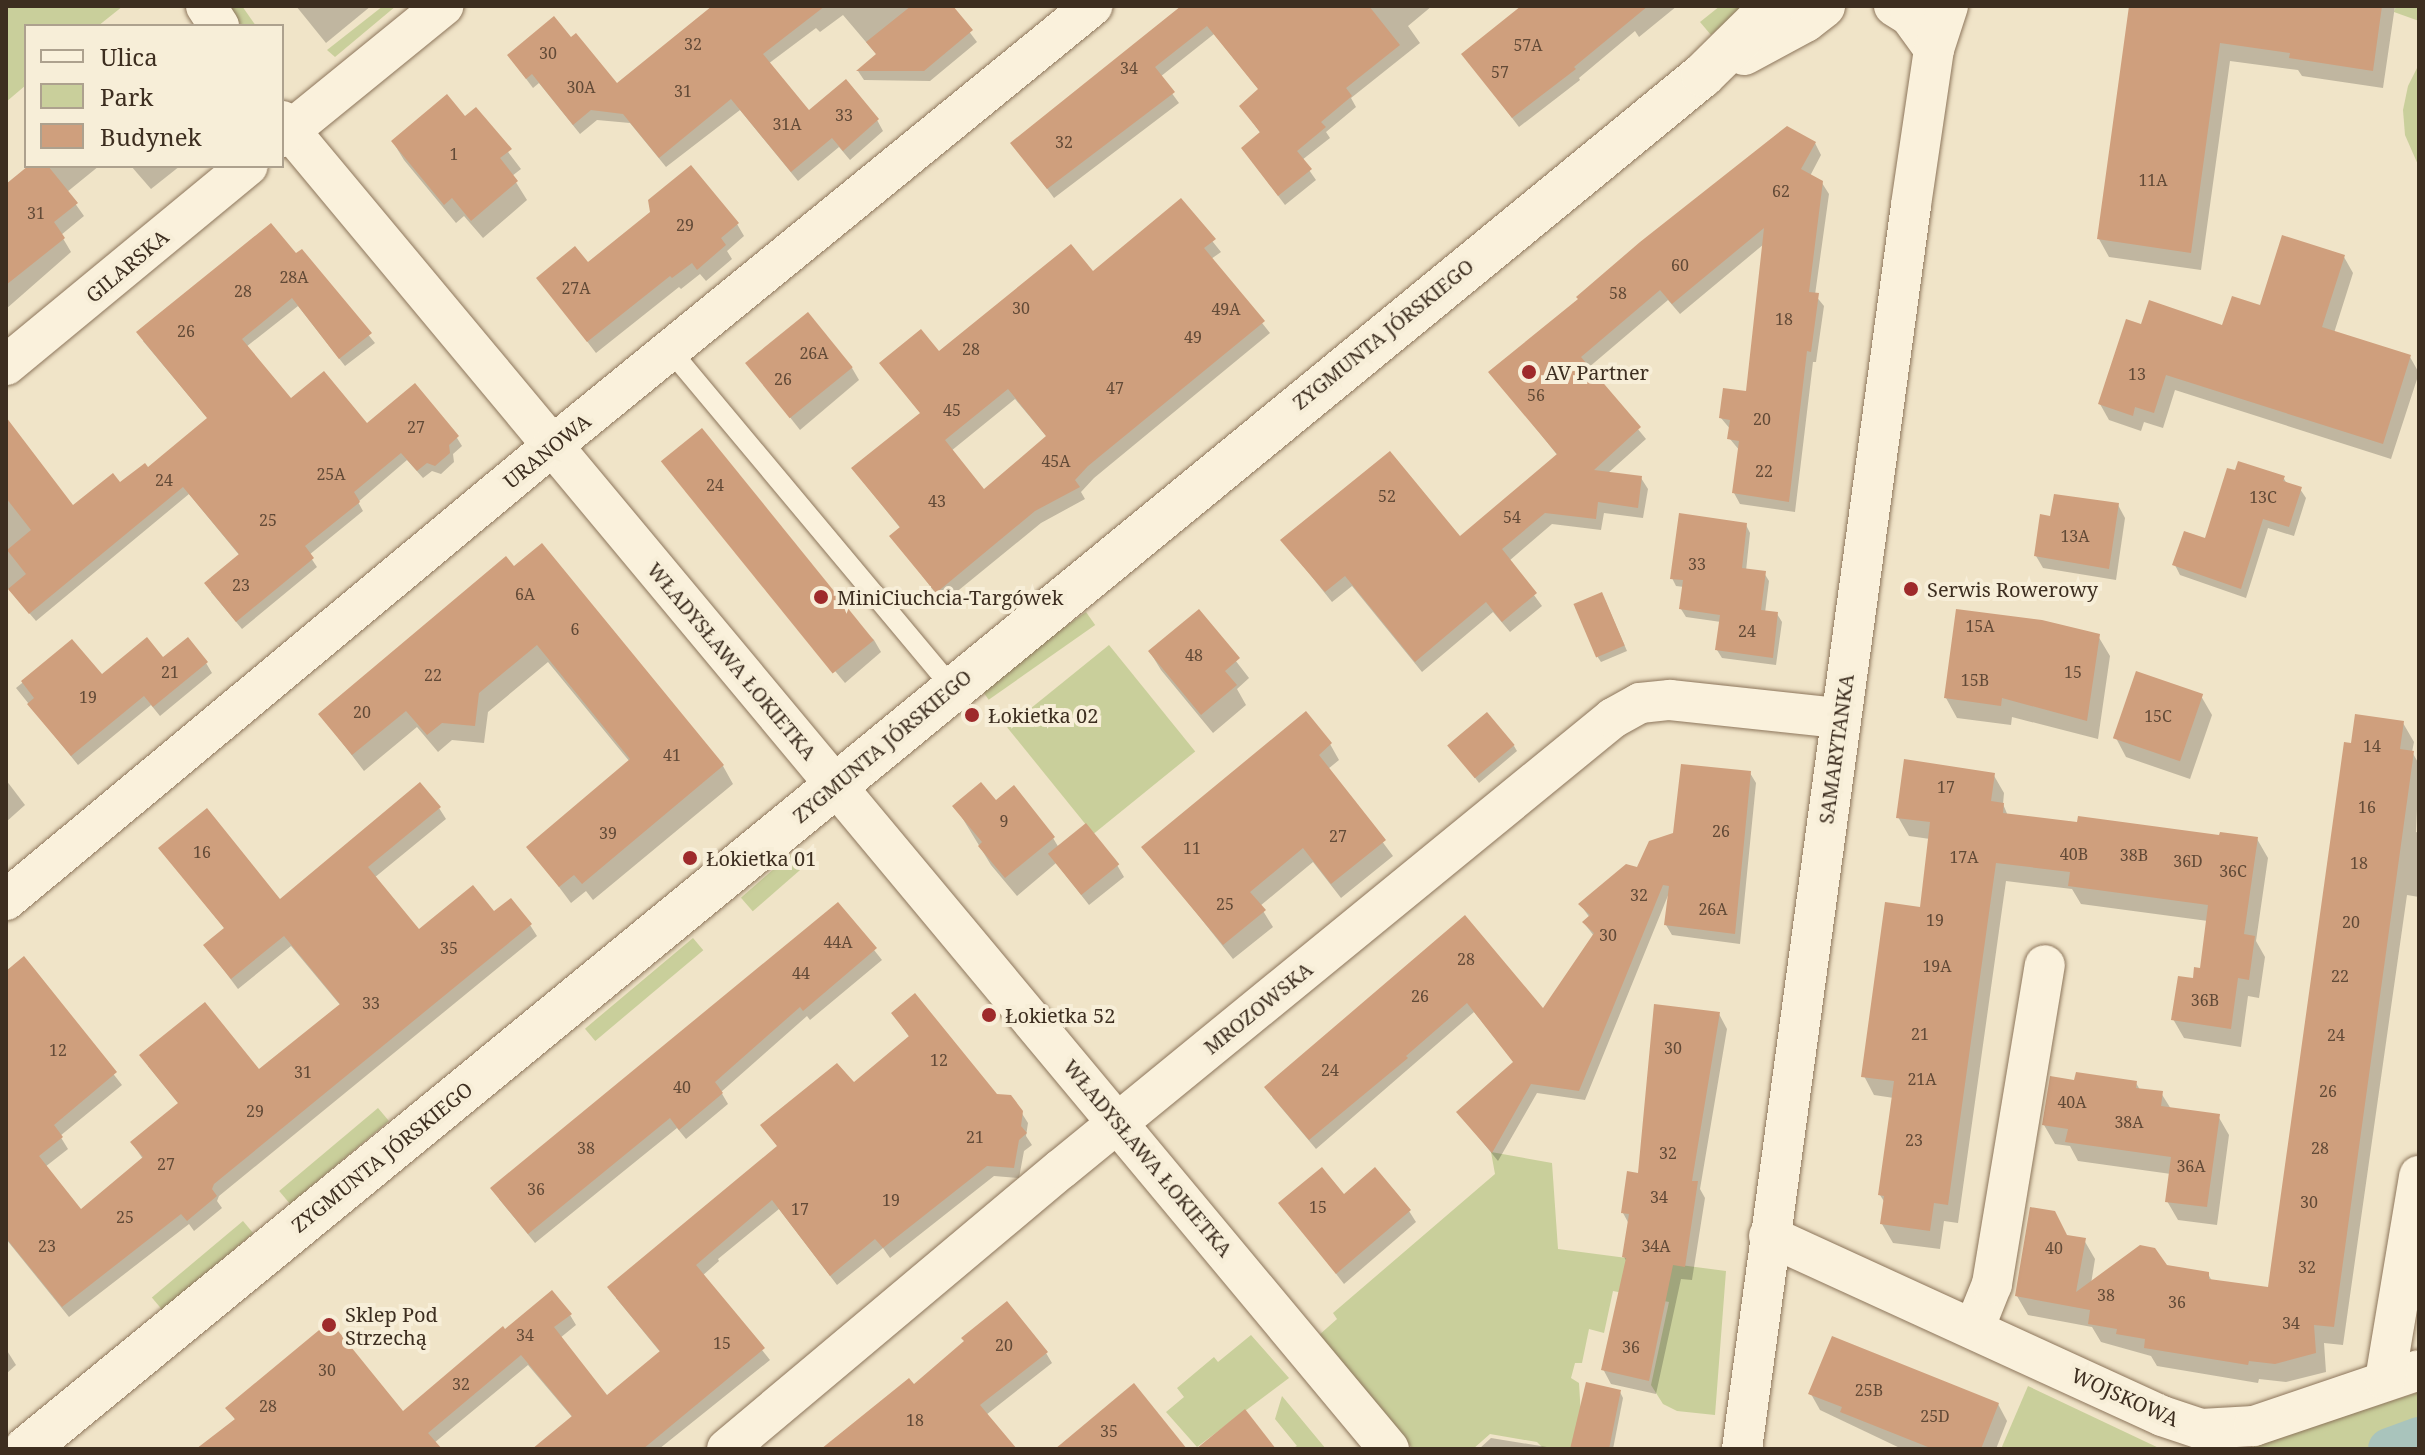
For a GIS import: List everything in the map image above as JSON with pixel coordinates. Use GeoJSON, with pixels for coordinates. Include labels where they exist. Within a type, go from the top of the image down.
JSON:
{"type":"FeatureCollection","features":[{"type":"Feature","properties":{"kind":"street"},"geometry":{"type":"LineString","coordinates":[[206,6],[218,24]]}},
{"type":"Feature","properties":{"kind":"street"},"geometry":{"type":"LineString","coordinates":[[285,129],[443,6]]}},
{"type":"Feature","properties":{"kind":"street","name":"URANOWA"},"geometry":{"type":"LineString","coordinates":[[6,900],[552,446],[1092,6]]}},
{"type":"Feature","properties":{"kind":"street","name":"ZYGMUNTA JÓRSKIEGO"},"geometry":{"type":"LineString","coordinates":[[26,1449],[1703,75],[1773,6]]}},
{"type":"Feature","properties":{"kind":"street","name":"ZYGMUNTA JÓRSKIEGO"},"geometry":{"type":"LineString","coordinates":[[1703,75],[1805,20],[1823,6]]}},
{"type":"Feature","properties":{"kind":"street"},"geometry":{"type":"LineString","coordinates":[[1894,6],[1910,16],[1934,49]]}},
{"type":"Feature","properties":{"kind":"street","name":"SAMARYTANKA"},"geometry":{"type":"LineString","coordinates":[[1924,6],[1934,49]]}},
{"type":"Feature","properties":{"kind":"street","name":"SAMARYTANKA"},"geometry":{"type":"LineString","coordinates":[[1742,1449],[1839,718],[1869,529],[1934,49],[1948,6]]}},
{"type":"Feature","properties":{"kind":"street","name":"WŁADYSŁAWA ŁOKIETKA"},"geometry":{"type":"LineString","coordinates":[[285,129],[1119,1123],[1388,1449]]}},
{"type":"Feature","properties":{"kind":"street","name":"GILARSKA"},"geometry":{"type":"LineString","coordinates":[[6,365],[245,168]]}},
{"type":"Feature","properties":{"kind":"street","name":"MROZOWSKA"},"geometry":{"type":"LineString","coordinates":[[727,1449],[1613,718],[1640,703],[1670,700],[1839,718]]}},
{"type":"Feature","properties":{"kind":"street"},"geometry":{"type":"LineString","coordinates":[[1974,1329],[1992,1284],[2045,965]]}},
{"type":"Feature","properties":{"kind":"street"},"geometry":{"type":"LineString","coordinates":[[2402,1375],[2419,1176]]}},
{"type":"Feature","properties":{"kind":"street","name":"WOJSKOWA"},"geometry":{"type":"LineString","coordinates":[[1769,1236],[2162,1416],[2201,1429],[2254,1426],[2402,1375]]}},
{"type":"Feature","properties":{"kind":"lane"},"geometry":{"type":"LineString","coordinates":[[670,350],[953,688]]}},
{"type":"Feature","properties":{"kind":"green space"},"geometry":{"type":"Polygon","coordinates":[[[6,6],[123,6],[100,24],[24,24],[24,87],[6,102],[6,6]]]}},
{"type":"Feature","properties":{"kind":"green space"},"geometry":{"type":"Polygon","coordinates":[[[228,6],[242,6],[255,24],[241,24],[228,6]]]}},
{"type":"Feature","properties":{"kind":"green space"},"geometry":{"type":"Polygon","coordinates":[[[383,6],[396,6],[335,57],[327,50],[383,6]]]}},
{"type":"Feature","properties":{"kind":"green space"},"geometry":{"type":"Polygon","coordinates":[[[1720,6],[1745,6],[1711,35],[1700,22],[1720,6]]]}},
{"type":"Feature","properties":{"kind":"green space"},"geometry":{"type":"Polygon","coordinates":[[[2396,6],[2419,6],[2419,21],[2394,12],[2396,6]]]}},
{"type":"Feature","properties":{"kind":"green space"},"geometry":{"type":"Polygon","coordinates":[[[2419,64],[2419,167],[2405,135],[2403,110],[2408,86],[2419,64]]]}},
{"type":"Feature","properties":{"kind":"green space"},"geometry":{"type":"Polygon","coordinates":[[[1086,612],[1095,625],[989,700],[980,687],[1086,612]]]}},
{"type":"Feature","properties":{"kind":"green space"},"geometry":{"type":"Polygon","coordinates":[[[1109,645],[1195,751],[1093,834],[1007,727],[1109,645]]]}},
{"type":"Feature","properties":{"kind":"green space"},"geometry":{"type":"Polygon","coordinates":[[[790,855],[802,869],[753,911],[741,898],[790,855]]]}},
{"type":"Feature","properties":{"kind":"green space"},"geometry":{"type":"Polygon","coordinates":[[[693,938],[703,950],[595,1041],[585,1029],[693,938]]]}},
{"type":"Feature","properties":{"kind":"green space"},"geometry":{"type":"Polygon","coordinates":[[[378,1108],[389,1121],[290,1204],[279,1191],[378,1108]]]}},
{"type":"Feature","properties":{"kind":"green space"},"geometry":{"type":"Polygon","coordinates":[[[1491,1152],[1552,1163],[1558,1249],[1726,1271],[1715,1415],[1677,1411],[1663,1404],[1651,1385],[1669,1302],[1613,1291],[1604,1333],[1589,1329],[1582,1363],[1575,1363],[1571,1378],[1579,1383],[1583,1449],[1544,1449],[1537,1442],[1490,1434],[1473,1449],[1413,1449],[1318,1336],[1337,1319],[1333,1313],[1495,1174],[1491,1152]]]}},
{"type":"Feature","properties":{"kind":"green space"},"geometry":{"type":"Polygon","coordinates":[[[243,1221],[253,1233],[162,1310],[152,1297],[243,1221]]]}},
{"type":"Feature","properties":{"kind":"green space"},"geometry":{"type":"Polygon","coordinates":[[[1251,1335],[1289,1378],[1197,1447],[1166,1412],[1184,1397],[1177,1388],[1214,1357],[1218,1362],[1251,1335]]]}},
{"type":"Feature","properties":{"kind":"green space"},"geometry":{"type":"Polygon","coordinates":[[[2028,1386],[2161,1449],[2001,1449],[2028,1386]]]}},
{"type":"Feature","properties":{"kind":"green space"},"geometry":{"type":"Polygon","coordinates":[[[2419,1392],[2419,1427],[2363,1449],[2207,1449],[2249,1447],[2419,1392]]]}},
{"type":"Feature","properties":{"kind":"green space"},"geometry":{"type":"Polygon","coordinates":[[[1282,1396],[1326,1449],[1291,1449],[1297,1446],[1275,1419],[1282,1396]]]}},
{"type":"Feature","properties":{"kind":"building"},"geometry":{"type":"Polygon","coordinates":[[[712,6],[825,6],[763,54],[809,110],[846,79],[879,119],[843,151],[832,138],[791,172],[731,99],[659,158],[623,114],[591,110],[573,125],[532,74],[526,79],[507,55],[554,16],[571,37],[576,33],[617,83],[712,6]]]}},
{"type":"Feature","properties":{"kind":"building"},"geometry":{"type":"Polygon","coordinates":[[[911,6],[953,6],[973,30],[924,71],[856,71],[876,54],[866,42],[911,6]]]}},
{"type":"Feature","properties":{"kind":"building"},"geometry":{"type":"Polygon","coordinates":[[[1181,6],[1369,6],[1400,45],[1346,88],[1352,96],[1321,122],[1326,127],[1297,151],[1312,169],[1278,196],[1241,148],[1260,132],[1239,106],[1258,89],[1207,26],[1155,67],[1175,92],[1047,189],[1010,143],[1181,6]]]}},
{"type":"Feature","properties":{"kind":"building"},"geometry":{"type":"Polygon","coordinates":[[[1521,6],[1648,6],[1574,67],[1576,69],[1512,118],[1461,54],[1521,6]]]}},
{"type":"Feature","properties":{"kind":"building"},"geometry":{"type":"Polygon","coordinates":[[[2129,6],[2382,6],[2373,71],[2289,58],[2290,53],[2220,43],[2191,253],[2097,239],[2129,6]]]}},
{"type":"Feature","properties":{"kind":"building"},"geometry":{"type":"Polygon","coordinates":[[[447,94],[465,116],[476,107],[512,149],[500,158],[518,181],[471,221],[452,198],[444,205],[391,141],[447,94]]]}},
{"type":"Feature","properties":{"kind":"building"},"geometry":{"type":"Polygon","coordinates":[[[1787,126],[1816,142],[1801,169],[1823,181],[1809,292],[1819,293],[1811,352],[1807,351],[1789,502],[1732,493],[1739,441],[1727,439],[1730,420],[1719,418],[1723,388],[1746,391],[1764,228],[1672,304],[1660,290],[1581,357],[1641,427],[1594,470],[1642,476],[1638,508],[1598,502],[1596,519],[1545,513],[1502,549],[1537,593],[1502,622],[1486,602],[1415,662],[1345,576],[1325,592],[1280,540],[1390,451],[1460,536],[1557,454],[1488,372],[1578,299],[1576,297],[1640,242],[1787,126]]]}},
{"type":"Feature","properties":{"kind":"building"},"geometry":{"type":"Polygon","coordinates":[[[691,165],[739,223],[721,238],[726,245],[697,270],[692,263],[672,278],[670,276],[587,342],[536,278],[575,246],[588,262],[650,212],[648,200],[691,165]]]}},
{"type":"Feature","properties":{"kind":"building"},"geometry":{"type":"Polygon","coordinates":[[[26,168],[50,168],[78,203],[54,222],[65,238],[6,285],[6,184],[26,168]]]}},
{"type":"Feature","properties":{"kind":"building"},"geometry":{"type":"Polygon","coordinates":[[[1181,198],[1216,239],[1204,248],[1265,321],[1088,466],[1075,480],[1080,487],[1035,511],[936,593],[889,536],[900,527],[851,468],[920,413],[879,363],[921,329],[939,351],[1071,244],[1093,271],[1181,198]],[[1008,389],[945,440],[984,489],[1046,436],[1008,389]]]}},
{"type":"Feature","properties":{"kind":"building"},"geometry":{"type":"Polygon","coordinates":[[[271,223],[296,253],[302,249],[372,333],[339,359],[292,298],[242,339],[291,398],[324,371],[367,423],[415,383],[459,436],[449,445],[450,453],[435,466],[427,463],[417,471],[401,453],[354,492],[360,502],[305,546],[314,558],[236,622],[204,583],[239,554],[183,487],[29,614],[8,589],[26,574],[7,550],[31,530],[6,498],[6,417],[73,505],[113,473],[120,482],[145,463],[148,467],[207,418],[136,332],[271,223]]]}},
{"type":"Feature","properties":{"kind":"building"},"geometry":{"type":"Polygon","coordinates":[[[2282,235],[2345,255],[2322,327],[2411,355],[2383,444],[2166,375],[2154,413],[2135,407],[2133,416],[2098,404],[2126,319],[2141,324],[2149,300],[2222,325],[2232,296],[2260,305],[2282,235]]]}},
{"type":"Feature","properties":{"kind":"building"},"geometry":{"type":"Polygon","coordinates":[[[808,312],[853,367],[790,418],[745,363],[808,312]]]}},
{"type":"Feature","properties":{"kind":"building"},"geometry":{"type":"Polygon","coordinates":[[[702,428],[874,640],[833,674],[661,461],[702,428]]]}},
{"type":"Feature","properties":{"kind":"building"},"geometry":{"type":"Polygon","coordinates":[[[2238,461],[2285,476],[2283,481],[2302,487],[2289,527],[2263,519],[2241,589],[2172,565],[2184,531],[2205,538],[2227,468],[2235,470],[2238,461]]]}},
{"type":"Feature","properties":{"kind":"building"},"geometry":{"type":"Polygon","coordinates":[[[2054,494],[2119,503],[2109,569],[2034,556],[2040,514],[2050,516],[2054,494]]]}},
{"type":"Feature","properties":{"kind":"building"},"geometry":{"type":"Polygon","coordinates":[[[1679,513],[1747,523],[1742,568],[1766,571],[1761,610],[1778,612],[1773,658],[1715,650],[1720,615],[1679,609],[1683,580],[1670,579],[1679,513]]]}},
{"type":"Feature","properties":{"kind":"building"},"geometry":{"type":"Polygon","coordinates":[[[542,543],[724,765],[582,884],[574,875],[559,887],[526,847],[630,759],[537,645],[479,693],[475,726],[442,723],[427,735],[406,711],[352,755],[318,714],[506,556],[514,566],[542,543]]]}},
{"type":"Feature","properties":{"kind":"building"},"geometry":{"type":"Polygon","coordinates":[[[1602,592],[1625,645],[1596,658],[1573,604],[1602,592]]]}},
{"type":"Feature","properties":{"kind":"building"},"geometry":{"type":"Polygon","coordinates":[[[1199,609],[1240,658],[1225,671],[1237,685],[1201,715],[1148,651],[1199,609]]]}},
{"type":"Feature","properties":{"kind":"building"},"geometry":{"type":"Polygon","coordinates":[[[1956,609],[2042,620],[2100,634],[2087,721],[2002,698],[2001,706],[1944,698],[1956,609]]]}},
{"type":"Feature","properties":{"kind":"building"},"geometry":{"type":"Polygon","coordinates":[[[147,637],[163,657],[188,637],[208,662],[153,707],[144,696],[71,756],[27,704],[34,698],[21,681],[72,639],[102,674],[147,637]]]}},
{"type":"Feature","properties":{"kind":"building"},"geometry":{"type":"Polygon","coordinates":[[[2136,671],[2203,694],[2180,761],[2113,738],[2136,671]]]}},
{"type":"Feature","properties":{"kind":"building"},"geometry":{"type":"Polygon","coordinates":[[[1306,711],[1332,743],[1319,755],[1386,840],[1331,884],[1303,848],[1250,892],[1266,910],[1223,945],[1141,847],[1306,711]]]}},
{"type":"Feature","properties":{"kind":"building"},"geometry":{"type":"Polygon","coordinates":[[[1487,712],[1515,745],[1475,778],[1447,745],[1487,712]]]}},
{"type":"Feature","properties":{"kind":"building"},"geometry":{"type":"Polygon","coordinates":[[[2355,714],[2404,721],[2400,749],[2414,751],[2334,1327],[2314,1325],[2316,1353],[2275,1364],[2249,1361],[2248,1365],[2144,1348],[2145,1339],[2116,1334],[2117,1329],[2088,1324],[2090,1310],[2015,1296],[2030,1207],[2055,1211],[2067,1235],[2086,1238],[2076,1292],[2140,1245],[2155,1248],[2167,1265],[2209,1272],[2209,1279],[2268,1287],[2344,742],[2351,743],[2355,714]]]}},
{"type":"Feature","properties":{"kind":"building"},"geometry":{"type":"Polygon","coordinates":[[[1904,759],[1995,773],[1991,801],[2004,803],[2003,813],[2077,822],[2078,816],[2219,835],[2220,832],[2258,837],[2244,934],[2255,936],[2249,980],[2238,978],[2231,1029],[2171,1020],[2178,976],[2193,978],[2194,967],[2200,968],[2208,905],[2068,886],[2070,872],[1996,863],[1948,1205],[1934,1203],[1930,1231],[1880,1224],[1884,1196],[1878,1195],[1894,1081],[1861,1077],[1885,902],[1920,907],[1930,822],[1896,818],[1904,759]]]}},
{"type":"Feature","properties":{"kind":"building"},"geometry":{"type":"Polygon","coordinates":[[[1681,764],[1751,771],[1735,934],[1664,925],[1669,886],[1663,885],[1579,1091],[1531,1084],[1492,1153],[1456,1112],[1513,1062],[1467,1003],[1406,1056],[1408,1058],[1309,1140],[1264,1087],[1465,915],[1543,1008],[1594,933],[1582,922],[1590,915],[1578,904],[1626,864],[1637,867],[1649,841],[1673,833],[1681,764]]]}},
{"type":"Feature","properties":{"kind":"building"},"geometry":{"type":"Polygon","coordinates":[[[420,782],[441,807],[368,867],[419,929],[473,885],[494,911],[511,898],[532,924],[214,1184],[212,1189],[217,1196],[187,1221],[181,1214],[62,1307],[6,1238],[6,971],[24,956],[117,1072],[54,1125],[63,1137],[39,1156],[81,1209],[143,1157],[130,1142],[178,1103],[139,1055],[205,1002],[259,1069],[340,1004],[284,936],[231,979],[203,945],[224,928],[158,848],[207,808],[280,899],[420,782]]]}},
{"type":"Feature","properties":{"kind":"building"},"geometry":{"type":"Polygon","coordinates":[[[981,782],[996,800],[1014,785],[1055,837],[1005,878],[978,846],[982,842],[952,806],[981,782]]]}},
{"type":"Feature","properties":{"kind":"building"},"geometry":{"type":"Polygon","coordinates":[[[1086,823],[1119,864],[1081,895],[1048,854],[1086,823]]]}},
{"type":"Feature","properties":{"kind":"building"},"geometry":{"type":"Polygon","coordinates":[[[838,902],[877,948],[803,1011],[800,1007],[715,1082],[723,1093],[679,1130],[670,1118],[528,1234],[490,1188],[838,902]]]}},
{"type":"Feature","properties":{"kind":"building"},"geometry":{"type":"Polygon","coordinates":[[[915,993],[997,1094],[1011,1095],[1023,1111],[1021,1126],[1027,1133],[1019,1140],[1014,1168],[987,1166],[883,1248],[875,1239],[830,1276],[772,1200],[696,1265],[765,1348],[643,1449],[532,1449],[572,1416],[521,1355],[428,1433],[442,1449],[196,1449],[235,1419],[225,1408],[330,1321],[403,1411],[503,1326],[505,1329],[552,1290],[572,1314],[554,1327],[607,1395],[660,1351],[607,1287],[777,1146],[760,1125],[837,1063],[854,1082],[909,1036],[891,1013],[915,993]]]}},
{"type":"Feature","properties":{"kind":"building"},"geometry":{"type":"Polygon","coordinates":[[[1654,1004],[1720,1012],[1692,1181],[1698,1181],[1685,1267],[1673,1265],[1649,1381],[1601,1370],[1626,1258],[1622,1257],[1629,1214],[1621,1213],[1627,1171],[1638,1173],[1654,1004]]]}},
{"type":"Feature","properties":{"kind":"building"},"geometry":{"type":"Polygon","coordinates":[[[2076,1072],[2137,1081],[2136,1088],[2163,1091],[2161,1106],[2220,1114],[2207,1207],[2165,1202],[2171,1157],[2065,1142],[2068,1129],[2042,1125],[2050,1076],[2074,1080],[2076,1072]]]}},
{"type":"Feature","properties":{"kind":"building"},"geometry":{"type":"Polygon","coordinates":[[[1322,1167],[1344,1194],[1375,1167],[1411,1210],[1336,1274],[1278,1203],[1322,1167]]]}},
{"type":"Feature","properties":{"kind":"building"},"geometry":{"type":"Polygon","coordinates":[[[1007,1301],[1048,1352],[980,1405],[1017,1449],[821,1449],[909,1378],[914,1384],[964,1341],[961,1338],[1007,1301]]]}},
{"type":"Feature","properties":{"kind":"building"},"geometry":{"type":"Polygon","coordinates":[[[1832,1336],[1999,1403],[1981,1449],[1933,1449],[1840,1412],[1842,1407],[1808,1394],[1832,1336]]]}},
{"type":"Feature","properties":{"kind":"building"},"geometry":{"type":"Polygon","coordinates":[[[1586,1382],[1621,1390],[1609,1449],[1570,1449],[1586,1382]]]}},
{"type":"Feature","properties":{"kind":"building"},"geometry":{"type":"Polygon","coordinates":[[[1134,1383],[1187,1449],[1055,1449],[1116,1398],[1134,1383]]]}},
{"type":"Feature","properties":{"kind":"building"},"geometry":{"type":"Polygon","coordinates":[[[1245,1409],[1276,1449],[1196,1449],[1245,1409]]]}},
{"type":"Feature","properties":{"kind":"waterway"},"geometry":{"type":"LineString","coordinates":[[2389,1449],[2419,1438]]}},
{"type":"Feature","properties":{"kind":"place","name":"AV Partner"},"geometry":{"type":"Point","coordinates":[1529,372]}},
{"type":"Feature","properties":{"kind":"place","name":"Serwis Rowerowy"},"geometry":{"type":"Point","coordinates":[1911,589]}},
{"type":"Feature","properties":{"kind":"place","name":"MiniCiuchcia-Targówek"},"geometry":{"type":"Point","coordinates":[821,597]}},
{"type":"Feature","properties":{"kind":"place","name":"Łokietka 02"},"geometry":{"type":"Point","coordinates":[972,715]}},
{"type":"Feature","properties":{"kind":"place","name":"Łokietka 01"},"geometry":{"type":"Point","coordinates":[690,858]}},
{"type":"Feature","properties":{"kind":"place","name":"Łokietka 52"},"geometry":{"type":"Point","coordinates":[989,1015]}},
{"type":"Feature","properties":{"kind":"place","name":"Sklep Pod Strzechą"},"geometry":{"type":"Point","coordinates":[329,1325]}}]}
